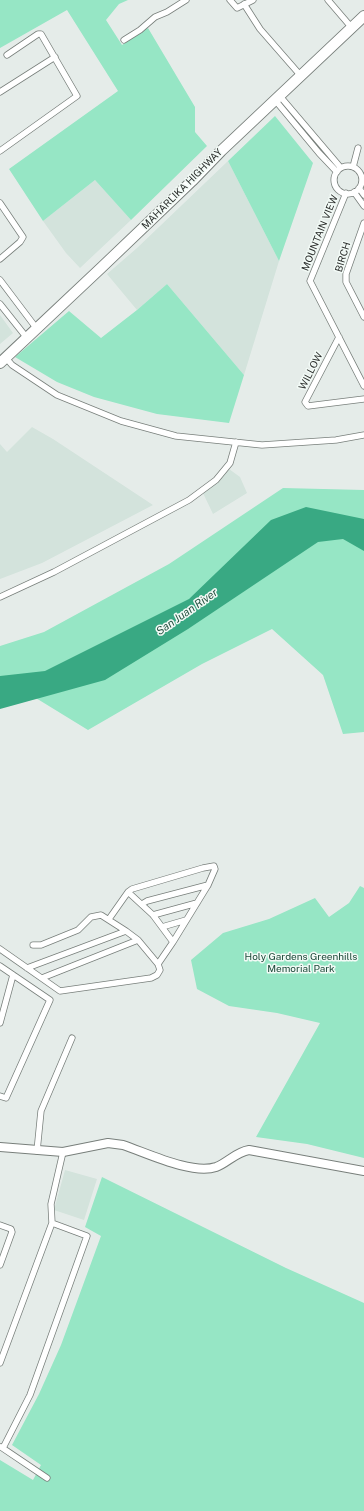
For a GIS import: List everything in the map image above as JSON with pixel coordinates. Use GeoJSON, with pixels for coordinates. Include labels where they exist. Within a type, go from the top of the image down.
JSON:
{"type":"FeatureCollection","features":[{"type":"Feature","properties":{"kind":"highway","name":"MAHARLIKA HIGHWAY"},"geometry":{"type":"LineString","coordinates":[[3,360],[364,16]]}},
{"type":"Feature","properties":{"kind":"main road"},"geometry":{"type":"LineString","coordinates":[[0,1147],[62,1152],[114,1143],[180,1165],[200,1169],[216,1167],[242,1151],[248,1150],[364,1171]]}},
{"type":"Feature","properties":{"kind":"street"},"geometry":{"type":"LineString","coordinates":[[124,40],[140,30],[155,17],[167,12],[186,0]]}},
{"type":"Feature","properties":{"kind":"street"},"geometry":{"type":"LineString","coordinates":[[230,0],[237,8],[253,0]]}},
{"type":"Feature","properties":{"kind":"street"},"geometry":{"type":"LineString","coordinates":[[328,0],[352,28]]}},
{"type":"Feature","properties":{"kind":"street"},"geometry":{"type":"LineString","coordinates":[[244,4],[260,29],[301,76]]}},
{"type":"Feature","properties":{"kind":"street"},"geometry":{"type":"LineString","coordinates":[[0,151],[77,96],[41,34],[38,34],[8,55]]}},
{"type":"Feature","properties":{"kind":"street"},"geometry":{"type":"LineString","coordinates":[[0,92],[55,56]]}},
{"type":"Feature","properties":{"kind":"street"},"geometry":{"type":"LineString","coordinates":[[277,98],[319,154],[339,170]]}},
{"type":"Feature","properties":{"kind":"street"},"geometry":{"type":"LineString","coordinates":[[353,167],[358,148]]}},
{"type":"Feature","properties":{"kind":"street"},"geometry":{"type":"LineString","coordinates":[[349,166],[353,167],[357,169],[361,176],[361,184],[354,192],[341,192],[336,185],[335,180],[339,170],[349,166]]}},
{"type":"Feature","properties":{"kind":"street"},"geometry":{"type":"LineString","coordinates":[[359,188],[364,195]]}},
{"type":"Feature","properties":{"kind":"street"},"geometry":{"type":"LineString","coordinates":[[354,192],[364,206]]}},
{"type":"Feature","properties":{"kind":"street","name":"MOUNTAIN VIEW"},"geometry":{"type":"LineString","coordinates":[[346,193],[310,281],[364,386]]}},
{"type":"Feature","properties":{"kind":"street"},"geometry":{"type":"LineString","coordinates":[[0,203],[23,237],[20,242],[0,259]]}},
{"type":"Feature","properties":{"kind":"street","name":"BIRCH"},"geometry":{"type":"LineString","coordinates":[[364,223],[346,274],[346,282],[364,317]]}},
{"type":"Feature","properties":{"kind":"street"},"geometry":{"type":"LineString","coordinates":[[0,280],[37,329]]}},
{"type":"Feature","properties":{"kind":"street"},"geometry":{"type":"LineString","coordinates":[[0,304],[27,338]]}},
{"type":"Feature","properties":{"kind":"street","name":"WILLOW"},"geometry":{"type":"LineString","coordinates":[[339,337],[305,402],[308,406],[364,398]]}},
{"type":"Feature","properties":{"kind":"street"},"geometry":{"type":"LineString","coordinates":[[3,360],[57,395],[121,421],[176,436],[262,445],[336,440],[364,435]]}},
{"type":"Feature","properties":{"kind":"street"},"geometry":{"type":"LineString","coordinates":[[0,597],[54,572],[190,500],[216,480],[230,463],[236,442]]}},
{"type":"Feature","properties":{"kind":"street"},"geometry":{"type":"LineString","coordinates":[[109,919],[128,892],[132,889],[214,866],[215,869],[208,884],[158,964]]}},
{"type":"Feature","properties":{"kind":"street"},"geometry":{"type":"LineString","coordinates":[[142,904],[147,901],[208,884]]}},
{"type":"Feature","properties":{"kind":"street"},"geometry":{"type":"LineString","coordinates":[[128,892],[153,914],[173,942]]}},
{"type":"Feature","properties":{"kind":"street"},"geometry":{"type":"LineString","coordinates":[[153,914],[197,903]]}},
{"type":"Feature","properties":{"kind":"street"},"geometry":{"type":"LineString","coordinates":[[0,948],[60,991],[151,978],[157,975],[160,970],[158,964],[138,940],[101,915],[91,917],[78,930],[41,945],[33,945]]}},
{"type":"Feature","properties":{"kind":"street"},"geometry":{"type":"LineString","coordinates":[[162,927],[186,920]]}},
{"type":"Feature","properties":{"kind":"street"},"geometry":{"type":"LineString","coordinates":[[27,968],[126,931]]}},
{"type":"Feature","properties":{"kind":"street"},"geometry":{"type":"LineString","coordinates":[[42,978],[138,940]]}},
{"type":"Feature","properties":{"kind":"street"},"geometry":{"type":"LineString","coordinates":[[0,966],[50,1000],[6,1098],[0,1096]]}},
{"type":"Feature","properties":{"kind":"street"},"geometry":{"type":"LineString","coordinates":[[0,1023],[13,975]]}},
{"type":"Feature","properties":{"kind":"street"},"geometry":{"type":"LineString","coordinates":[[37,1151],[41,1111],[72,1038]]}},
{"type":"Feature","properties":{"kind":"street"},"geometry":{"type":"LineString","coordinates":[[0,1363],[52,1222],[51,1204],[62,1152]]}},
{"type":"Feature","properties":{"kind":"street"},"geometry":{"type":"LineString","coordinates":[[47,1478],[1,1447],[30,1395],[87,1236],[52,1222]]}},
{"type":"Feature","properties":{"kind":"street"},"geometry":{"type":"LineString","coordinates":[[0,1225],[11,1229],[12,1232],[0,1264]]}},
{"type":"Feature","properties":{"kind":"shaded area"},"geometry":{"type":"Polygon","coordinates":[[[228,161],[279,261],[244,375],[167,284],[137,310],[107,274],[137,248],[228,161]]]}},
{"type":"Feature","properties":{"kind":"shaded area"},"geometry":{"type":"Polygon","coordinates":[[[95,180],[131,220],[80,268],[66,253],[43,221],[95,180]]]}},
{"type":"Feature","properties":{"kind":"shaded area"},"geometry":{"type":"Polygon","coordinates":[[[0,315],[13,333],[0,344],[0,315]]]}},
{"type":"Feature","properties":{"kind":"shaded area"},"geometry":{"type":"Polygon","coordinates":[[[32,427],[53,439],[153,505],[42,563],[0,579],[0,444],[7,452],[32,427]]]}},
{"type":"Feature","properties":{"kind":"shaded area"},"geometry":{"type":"Polygon","coordinates":[[[229,469],[240,477],[247,493],[213,514],[203,493],[229,469]]]}},
{"type":"Feature","properties":{"kind":"shaded area"},"geometry":{"type":"Polygon","coordinates":[[[65,1170],[97,1179],[84,1220],[54,1210],[65,1170]]]}},
{"type":"Feature","properties":{"kind":"green space"},"geometry":{"type":"Polygon","coordinates":[[[0,0],[128,0],[119,4],[106,20],[122,45],[148,28],[195,107],[195,132],[207,146],[131,220],[95,180],[43,221],[9,169],[118,91],[67,10],[0,48],[0,0]]]}},
{"type":"Feature","properties":{"kind":"green space"},"geometry":{"type":"Polygon","coordinates":[[[275,116],[313,163],[279,261],[228,161],[275,116]]]}},
{"type":"Feature","properties":{"kind":"green space"},"geometry":{"type":"Polygon","coordinates":[[[167,284],[244,375],[229,423],[157,414],[94,397],[57,382],[15,357],[69,311],[101,338],[167,284]]]}},
{"type":"Feature","properties":{"kind":"green space"},"geometry":{"type":"Polygon","coordinates":[[[283,488],[364,490],[364,732],[343,734],[323,675],[272,629],[202,664],[88,730],[0,676],[0,646],[44,632],[169,564],[283,488]]]}},
{"type":"Feature","properties":{"kind":"green space","name":"Holy Gardens Greenhills Memorial Park"},"geometry":{"type":"Polygon","coordinates":[[[360,886],[364,888],[364,1158],[307,1144],[256,1137],[320,1023],[277,1013],[229,1006],[197,989],[191,960],[223,933],[269,919],[315,898],[329,917],[349,903],[360,886]]]}},
{"type":"Feature","properties":{"kind":"green space"},"geometry":{"type":"Polygon","coordinates":[[[102,1177],[286,1268],[364,1303],[364,1511],[0,1511],[0,1460],[33,1480],[41,1465],[12,1445],[39,1394],[61,1345],[101,1236],[85,1227],[102,1177]]]}},
{"type":"Feature","properties":{"kind":"water","name":"San Juan River"},"geometry":{"type":"Polygon","coordinates":[[[306,507],[364,519],[364,551],[343,539],[318,542],[188,629],[105,680],[0,709],[0,676],[45,671],[189,599],[271,520],[306,507]]]}}]}
